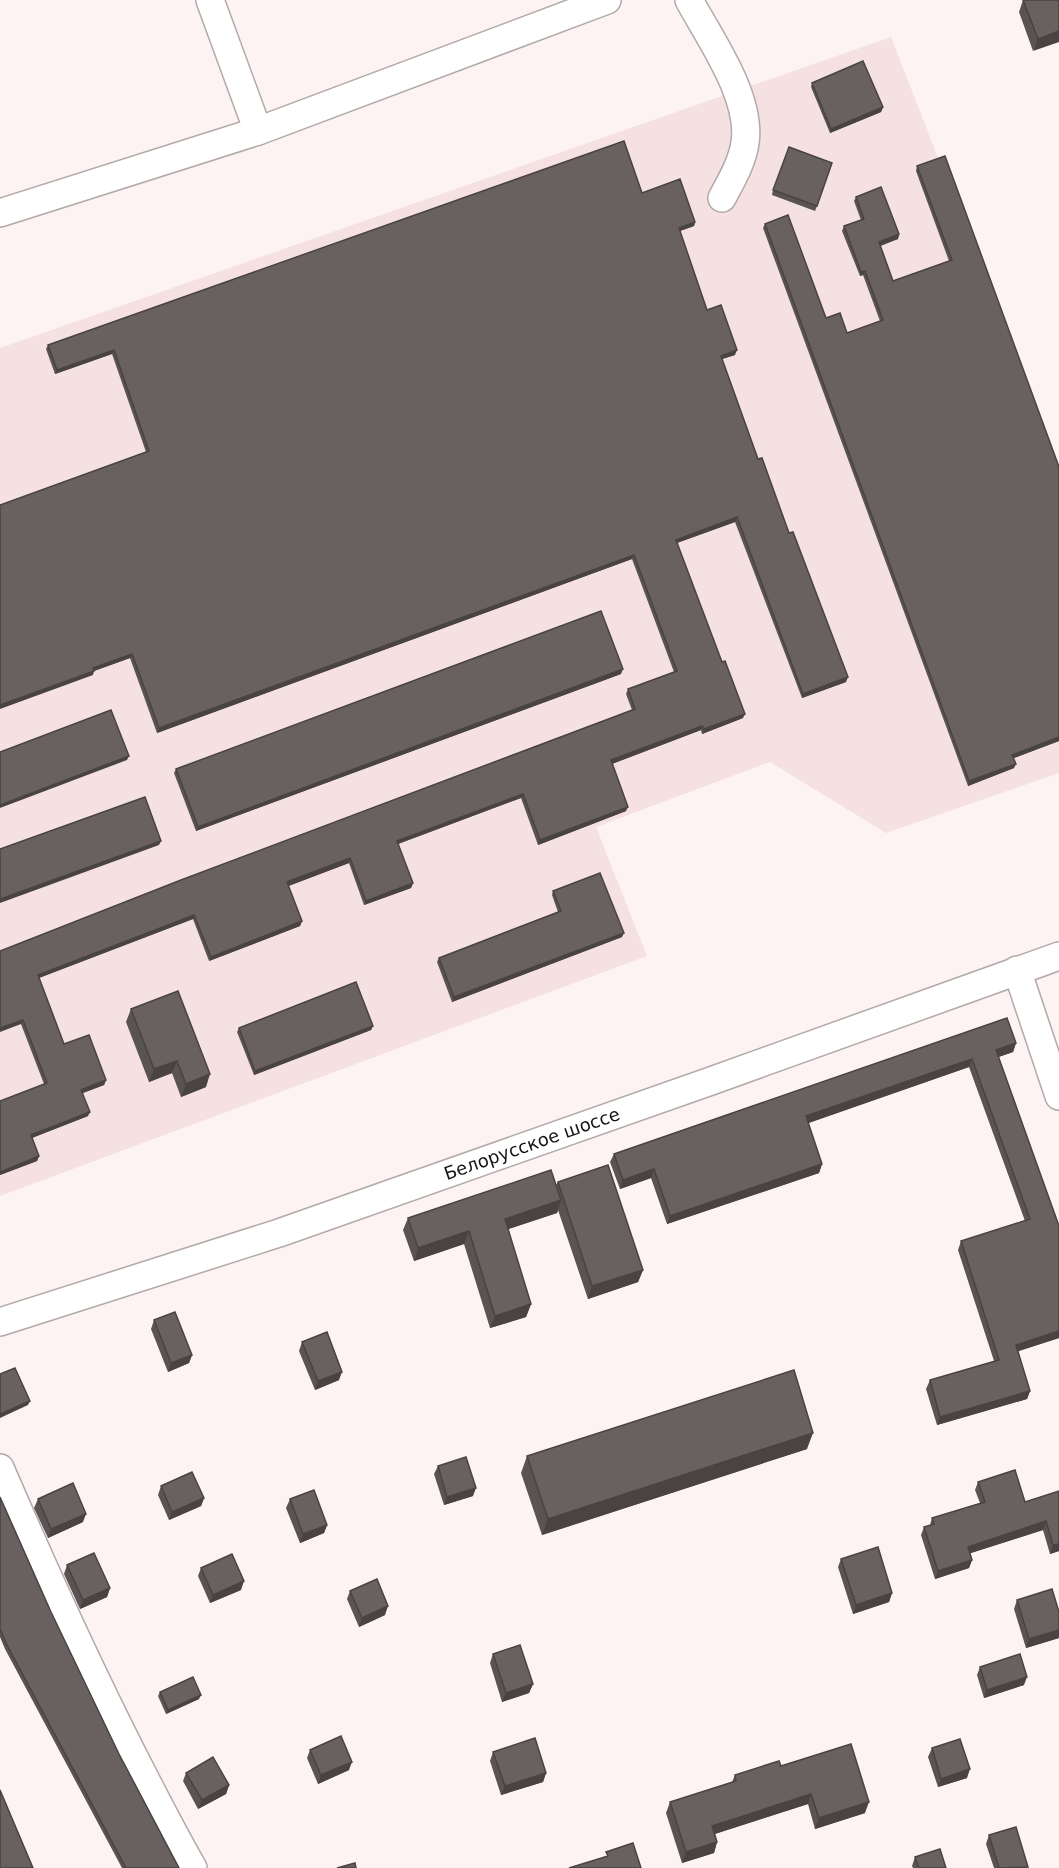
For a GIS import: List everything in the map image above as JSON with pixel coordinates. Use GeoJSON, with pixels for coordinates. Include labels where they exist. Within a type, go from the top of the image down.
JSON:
{"type":"FeatureCollection","features":[{"type":"Feature","properties":{"kind":"street"},"geometry":{"type":"LineString","coordinates":[[210,0],[258,131]]}},
{"type":"Feature","properties":{"kind":"street"},"geometry":{"type":"LineString","coordinates":[[0,213],[258,131],[607,0]]}},
{"type":"Feature","properties":{"kind":"street"},"geometry":{"type":"LineString","coordinates":[[689,0],[733,82],[745,116],[745,142],[741,162],[722,198]]}},
{"type":"Feature","properties":{"kind":"street","name":"Белорусское шоссе"},"geometry":{"type":"LineString","coordinates":[[0,1322],[279,1233],[1059,956]]}},
{"type":"Feature","properties":{"kind":"street"},"geometry":{"type":"LineString","coordinates":[[1017,970],[1059,1096]]}},
{"type":"Feature","properties":{"kind":"street"},"geometry":{"type":"LineString","coordinates":[[0,1468],[48,1580],[104,1697],[174,1836],[194,1868]]}},
{"type":"Feature","properties":{"kind":"shaded area"},"geometry":{"type":"Polygon","coordinates":[[[891,37],[1059,468],[1059,773],[886,833],[770,762],[596,827],[647,956],[0,1196],[0,348],[891,37]]]}},
{"type":"Feature","properties":{"kind":"building"},"geometry":{"type":"Polygon","coordinates":[[[1023,0],[1059,0],[1059,31],[1038,39],[1023,0]]]}},
{"type":"Feature","properties":{"kind":"building"},"geometry":{"type":"Polygon","coordinates":[[[863,61],[883,107],[831,129],[812,83],[863,61]]]}},
{"type":"Feature","properties":{"kind":"building"},"geometry":{"type":"Polygon","coordinates":[[[624,141],[642,193],[680,179],[695,222],[679,228],[707,310],[721,305],[737,350],[721,356],[758,459],[762,458],[789,533],[793,532],[848,677],[803,694],[737,517],[676,540],[722,662],[725,661],[745,714],[704,729],[702,726],[611,760],[628,807],[540,840],[523,794],[397,841],[413,883],[366,901],[350,858],[287,882],[302,921],[211,957],[194,915],[38,975],[64,1044],[89,1035],[106,1080],[81,1090],[90,1112],[31,1135],[39,1156],[0,1172],[0,1101],[47,1083],[23,1020],[0,1028],[0,951],[181,880],[635,709],[628,689],[677,671],[634,555],[159,728],[132,654],[93,668],[94,671],[0,705],[0,505],[149,451],[114,350],[57,370],[48,345],[624,141]]]}},
{"type":"Feature","properties":{"kind":"building"},"geometry":{"type":"Polygon","coordinates":[[[789,147],[832,163],[817,206],[773,190],[789,147]]]}},
{"type":"Feature","properties":{"kind":"building"},"geometry":{"type":"Polygon","coordinates":[[[945,156],[1059,467],[1059,737],[1012,755],[1016,764],[969,781],[765,224],[788,215],[826,318],[840,313],[847,333],[883,320],[865,271],[861,272],[844,226],[864,219],[856,197],[881,187],[899,234],[879,242],[893,281],[952,260],[917,166],[945,156]]]}},
{"type":"Feature","properties":{"kind":"building"},"geometry":{"type":"Polygon","coordinates":[[[601,611],[623,669],[198,827],[176,769],[601,611]]]}},
{"type":"Feature","properties":{"kind":"building"},"geometry":{"type":"Polygon","coordinates":[[[111,710],[129,756],[0,805],[0,752],[111,710]]]}},
{"type":"Feature","properties":{"kind":"building"},"geometry":{"type":"Polygon","coordinates":[[[145,797],[161,841],[0,899],[0,849],[145,797]]]}},
{"type":"Feature","properties":{"kind":"building"},"geometry":{"type":"Polygon","coordinates":[[[600,873],[624,933],[454,997],[439,958],[561,911],[553,891],[600,873]]]}},
{"type":"Feature","properties":{"kind":"building"},"geometry":{"type":"Polygon","coordinates":[[[356,982],[373,1026],[255,1071],[239,1028],[356,982]]]}},
{"type":"Feature","properties":{"kind":"building"},"geometry":{"type":"Polygon","coordinates":[[[178,991],[210,1074],[186,1084],[177,1061],[154,1069],[131,1009],[178,991]]]}},
{"type":"Feature","properties":{"kind":"building"},"geometry":{"type":"Polygon","coordinates":[[[1007,1018],[1016,1043],[996,1050],[1059,1226],[1059,1331],[1016,1345],[1030,1391],[940,1417],[930,1380],[999,1360],[961,1241],[1030,1219],[972,1059],[806,1116],[822,1164],[670,1216],[654,1169],[623,1180],[614,1154],[1007,1018]]]}},
{"type":"Feature","properties":{"kind":"building"},"geometry":{"type":"Polygon","coordinates":[[[608,1165],[643,1270],[592,1286],[558,1182],[608,1165]]]}},
{"type":"Feature","properties":{"kind":"building"},"geometry":{"type":"Polygon","coordinates":[[[551,1170],[561,1200],[505,1219],[531,1304],[495,1316],[469,1231],[418,1248],[408,1218],[551,1170]]]}},
{"type":"Feature","properties":{"kind":"building"},"geometry":{"type":"Polygon","coordinates":[[[175,1312],[192,1355],[171,1363],[154,1320],[175,1312]]]}},
{"type":"Feature","properties":{"kind":"building"},"geometry":{"type":"Polygon","coordinates":[[[327,1332],[342,1372],[318,1381],[302,1342],[327,1332]]]}},
{"type":"Feature","properties":{"kind":"building"},"geometry":{"type":"Polygon","coordinates":[[[15,1368],[30,1401],[0,1414],[0,1374],[15,1368]]]}},
{"type":"Feature","properties":{"kind":"building"},"geometry":{"type":"Polygon","coordinates":[[[794,1370],[813,1433],[548,1519],[527,1456],[794,1370]]]}},
{"type":"Feature","properties":{"kind":"building"},"geometry":{"type":"Polygon","coordinates":[[[466,1457],[476,1488],[447,1497],[438,1466],[466,1457]]]}},
{"type":"Feature","properties":{"kind":"building"},"geometry":{"type":"Polygon","coordinates":[[[1015,1470],[1025,1502],[1059,1491],[1059,1544],[1053,1545],[1046,1521],[968,1547],[972,1560],[938,1571],[924,1527],[934,1524],[932,1518],[985,1502],[978,1482],[1015,1470]]]}},
{"type":"Feature","properties":{"kind":"building"},"geometry":{"type":"Polygon","coordinates":[[[192,1472],[204,1498],[172,1512],[161,1486],[192,1472]]]}},
{"type":"Feature","properties":{"kind":"building"},"geometry":{"type":"Polygon","coordinates":[[[73,1483],[86,1514],[51,1529],[38,1499],[73,1483]]]}},
{"type":"Feature","properties":{"kind":"building"},"geometry":{"type":"Polygon","coordinates":[[[314,1490],[327,1525],[303,1534],[290,1499],[314,1490]]]}},
{"type":"Feature","properties":{"kind":"building"},"geometry":{"type":"Polygon","coordinates":[[[0,1497],[51,1612],[119,1754],[179,1868],[126,1868],[7,1645],[0,1629],[0,1497]]]}},
{"type":"Feature","properties":{"kind":"building"},"geometry":{"type":"Polygon","coordinates":[[[878,1547],[892,1593],[856,1605],[841,1559],[878,1547]]]}},
{"type":"Feature","properties":{"kind":"building"},"geometry":{"type":"Polygon","coordinates":[[[94,1553],[110,1588],[83,1600],[67,1565],[94,1553]]]}},
{"type":"Feature","properties":{"kind":"building"},"geometry":{"type":"Polygon","coordinates":[[[232,1554],[244,1581],[213,1595],[201,1568],[232,1554]]]}},
{"type":"Feature","properties":{"kind":"building"},"geometry":{"type":"Polygon","coordinates":[[[377,1579],[388,1606],[362,1618],[350,1591],[377,1579]]]}},
{"type":"Feature","properties":{"kind":"building"},"geometry":{"type":"Polygon","coordinates":[[[1052,1589],[1059,1612],[1059,1630],[1029,1639],[1017,1600],[1052,1589]]]}},
{"type":"Feature","properties":{"kind":"building"},"geometry":{"type":"Polygon","coordinates":[[[520,1645],[533,1684],[506,1693],[493,1654],[520,1645]]]}},
{"type":"Feature","properties":{"kind":"building"},"geometry":{"type":"Polygon","coordinates":[[[1020,1654],[1027,1677],[987,1690],[980,1667],[1020,1654]]]}},
{"type":"Feature","properties":{"kind":"building"},"geometry":{"type":"Polygon","coordinates":[[[193,1677],[201,1695],[168,1710],[160,1692],[193,1677]]]}},
{"type":"Feature","properties":{"kind":"building"},"geometry":{"type":"Polygon","coordinates":[[[341,1736],[352,1762],[321,1775],[310,1750],[341,1736]]]}},
{"type":"Feature","properties":{"kind":"building"},"geometry":{"type":"Polygon","coordinates":[[[535,1738],[546,1773],[505,1786],[493,1752],[535,1738]]]}},
{"type":"Feature","properties":{"kind":"building"},"geometry":{"type":"Polygon","coordinates":[[[960,1739],[970,1769],[941,1779],[932,1748],[960,1739]]]}},
{"type":"Feature","properties":{"kind":"building"},"geometry":{"type":"Polygon","coordinates":[[[851,1744],[869,1802],[819,1818],[811,1794],[712,1826],[717,1842],[686,1852],[670,1802],[736,1781],[735,1775],[779,1761],[781,1766],[851,1744]]]}},
{"type":"Feature","properties":{"kind":"building"},"geometry":{"type":"Polygon","coordinates":[[[213,1757],[229,1785],[202,1800],[186,1773],[213,1757]]]}},
{"type":"Feature","properties":{"kind":"building"},"geometry":{"type":"Polygon","coordinates":[[[0,1790],[33,1868],[0,1868],[0,1790]]]}},
{"type":"Feature","properties":{"kind":"building"},"geometry":{"type":"Polygon","coordinates":[[[1016,1827],[1028,1867],[999,1868],[989,1835],[1016,1827]]]}},
{"type":"Feature","properties":{"kind":"building"},"geometry":{"type":"Polygon","coordinates":[[[633,1843],[641,1868],[569,1868],[608,1856],[606,1852],[633,1843]]]}},
{"type":"Feature","properties":{"kind":"building"},"geometry":{"type":"Polygon","coordinates":[[[940,1849],[946,1868],[919,1868],[915,1857],[940,1849]]]}},
{"type":"Feature","properties":{"kind":"building"},"geometry":{"type":"Polygon","coordinates":[[[355,1863],[356,1868],[337,1868],[355,1863]]]}}]}
